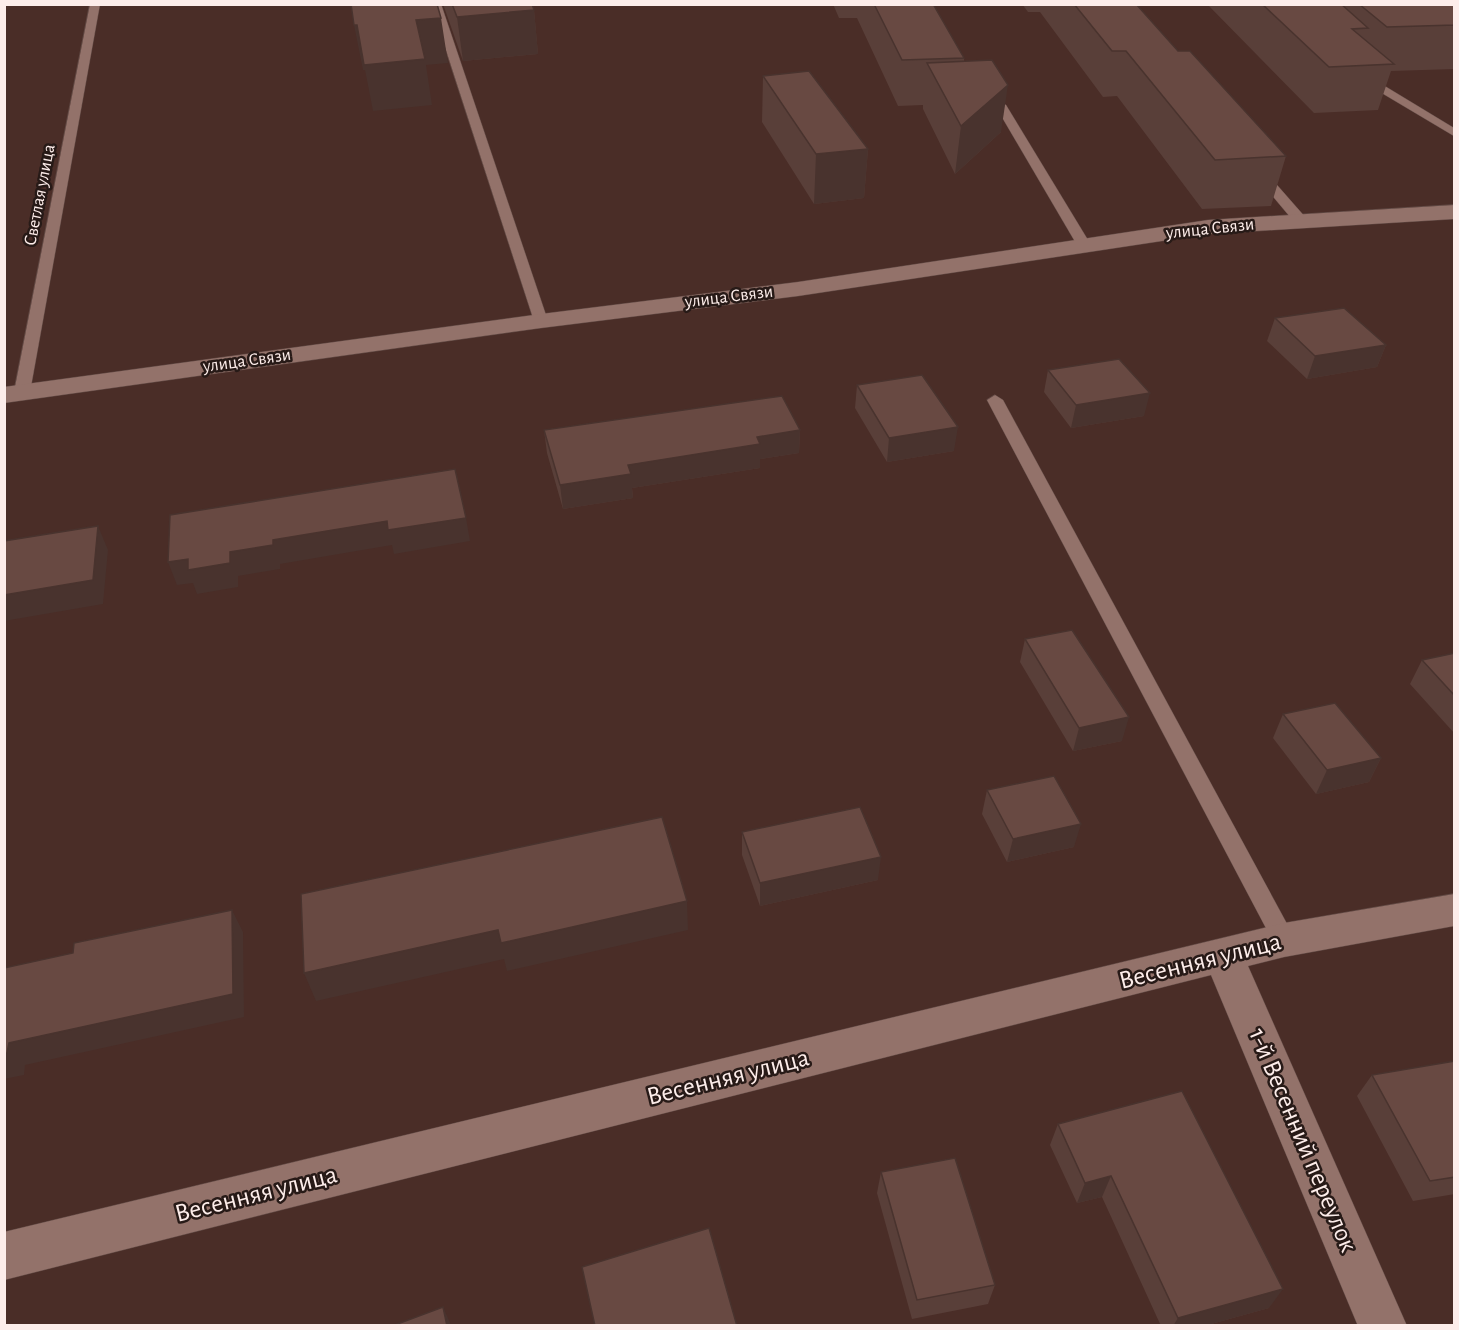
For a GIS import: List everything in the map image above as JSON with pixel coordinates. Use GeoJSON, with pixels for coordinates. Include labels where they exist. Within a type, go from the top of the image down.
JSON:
{"type":"FeatureCollection","features":[{"type":"Feature","properties":{"kind":"street","name":"улица Связи"},"geometry":{"type":"LineString","coordinates":[[13,394],[541,321],[798,289],[1208,227],[1455,212]]}},
{"type":"Feature","properties":{"kind":"street","name":"Весенняя улица"},"geometry":{"type":"LineString","coordinates":[[4,1256],[1284,940],[1455,910]]}},
{"type":"Feature","properties":{"kind":"street","name":"1-й Весенний переулок"},"geometry":{"type":"LineString","coordinates":[[1223,955],[1383,1326]]}},
{"type":"Feature","properties":{"kind":"lane","name":"Светлая улица"},"geometry":{"type":"LineString","coordinates":[[13,394],[94,4]]}},
{"type":"Feature","properties":{"kind":"lane"},"geometry":{"type":"LineString","coordinates":[[436,4],[541,321]]}},
{"type":"Feature","properties":{"kind":"lane"},"geometry":{"type":"LineString","coordinates":[[1354,64],[1379,87],[1455,133]]}},
{"type":"Feature","properties":{"kind":"lane"},"geometry":{"type":"LineString","coordinates":[[974,92],[1000,105],[1084,244]]}},
{"type":"Feature","properties":{"kind":"lane"},"geometry":{"type":"LineString","coordinates":[[1246,158],[1301,221]]}},
{"type":"Feature","properties":{"kind":"lane"},"geometry":{"type":"LineString","coordinates":[[995,400],[1284,940]]}},
{"type":"Feature","properties":{"kind":"building"},"geometry":{"type":"Polygon","coordinates":[[[351,4],[437,4],[441,18],[416,20],[425,59],[364,65],[351,4]]]}},
{"type":"Feature","properties":{"kind":"building"},"geometry":{"type":"Polygon","coordinates":[[[452,4],[532,4],[534,10],[457,17],[452,4]]]}},
{"type":"Feature","properties":{"kind":"building"},"geometry":{"type":"Polygon","coordinates":[[[874,4],[933,4],[964,58],[902,60],[874,4]]]}},
{"type":"Feature","properties":{"kind":"building"},"geometry":{"type":"Polygon","coordinates":[[[1074,4],[1136,4],[1178,51],[1190,51],[1286,156],[1215,160],[1126,51],[1112,51],[1074,4]]]}},
{"type":"Feature","properties":{"kind":"building"},"geometry":{"type":"Polygon","coordinates":[[[1262,4],[1341,4],[1368,28],[1352,29],[1394,64],[1329,67],[1262,4]]]}},
{"type":"Feature","properties":{"kind":"building"},"geometry":{"type":"Polygon","coordinates":[[[1359,4],[1455,4],[1455,25],[1387,27],[1359,4]]]}},
{"type":"Feature","properties":{"kind":"building"},"geometry":{"type":"Polygon","coordinates":[[[992,60],[1008,85],[961,126],[927,63],[992,60]]]}},
{"type":"Feature","properties":{"kind":"building"},"geometry":{"type":"Polygon","coordinates":[[[809,71],[868,149],[816,154],[763,76],[809,71]]]}},
{"type":"Feature","properties":{"kind":"building"},"geometry":{"type":"Polygon","coordinates":[[[1344,308],[1386,345],[1315,356],[1275,318],[1344,308]]]}},
{"type":"Feature","properties":{"kind":"building"},"geometry":{"type":"Polygon","coordinates":[[[1119,359],[1150,393],[1076,405],[1048,370],[1119,359]]]}},
{"type":"Feature","properties":{"kind":"building"},"geometry":{"type":"Polygon","coordinates":[[[922,375],[958,427],[889,438],[857,385],[922,375]]]}},
{"type":"Feature","properties":{"kind":"building"},"geometry":{"type":"Polygon","coordinates":[[[782,396],[800,430],[757,437],[760,444],[628,465],[631,474],[560,485],[544,430],[782,396]]]}},
{"type":"Feature","properties":{"kind":"building"},"geometry":{"type":"Polygon","coordinates":[[[455,469],[466,518],[388,530],[387,521],[273,540],[273,545],[230,552],[230,563],[188,570],[188,559],[168,562],[170,515],[455,469]]]}},
{"type":"Feature","properties":{"kind":"building"},"geometry":{"type":"Polygon","coordinates":[[[98,526],[93,580],[4,595],[4,541],[98,526]]]}},
{"type":"Feature","properties":{"kind":"building"},"geometry":{"type":"Polygon","coordinates":[[[1072,630],[1129,717],[1079,728],[1025,639],[1072,630]]]}},
{"type":"Feature","properties":{"kind":"building"},"geometry":{"type":"Polygon","coordinates":[[[1455,653],[1455,696],[1422,660],[1455,653]]]}},
{"type":"Feature","properties":{"kind":"building"},"geometry":{"type":"Polygon","coordinates":[[[1335,703],[1381,758],[1327,770],[1283,714],[1335,703]]]}},
{"type":"Feature","properties":{"kind":"building"},"geometry":{"type":"Polygon","coordinates":[[[1054,776],[1081,824],[1013,839],[987,790],[1054,776]]]}},
{"type":"Feature","properties":{"kind":"building"},"geometry":{"type":"Polygon","coordinates":[[[860,807],[881,857],[760,883],[742,832],[860,807]]]}},
{"type":"Feature","properties":{"kind":"building"},"geometry":{"type":"Polygon","coordinates":[[[662,817],[687,901],[501,943],[498,930],[304,973],[301,894],[662,817]]]}},
{"type":"Feature","properties":{"kind":"building"},"geometry":{"type":"Polygon","coordinates":[[[232,910],[233,994],[9,1043],[7,1053],[4,1054],[4,968],[73,953],[74,943],[232,910]]]}},
{"type":"Feature","properties":{"kind":"building"},"geometry":{"type":"Polygon","coordinates":[[[1455,1061],[1455,1177],[1430,1181],[1372,1075],[1455,1061]]]}},
{"type":"Feature","properties":{"kind":"building"},"geometry":{"type":"Polygon","coordinates":[[[1182,1091],[1283,1289],[1178,1318],[1111,1176],[1085,1183],[1058,1124],[1182,1091]]]}},
{"type":"Feature","properties":{"kind":"building"},"geometry":{"type":"Polygon","coordinates":[[[955,1158],[995,1285],[917,1300],[881,1172],[955,1158]]]}},
{"type":"Feature","properties":{"kind":"building"},"geometry":{"type":"Polygon","coordinates":[[[709,1228],[737,1326],[595,1326],[582,1267],[709,1228]]]}},
{"type":"Feature","properties":{"kind":"building"},"geometry":{"type":"Polygon","coordinates":[[[443,1307],[447,1326],[392,1326],[443,1307]]]}}]}
